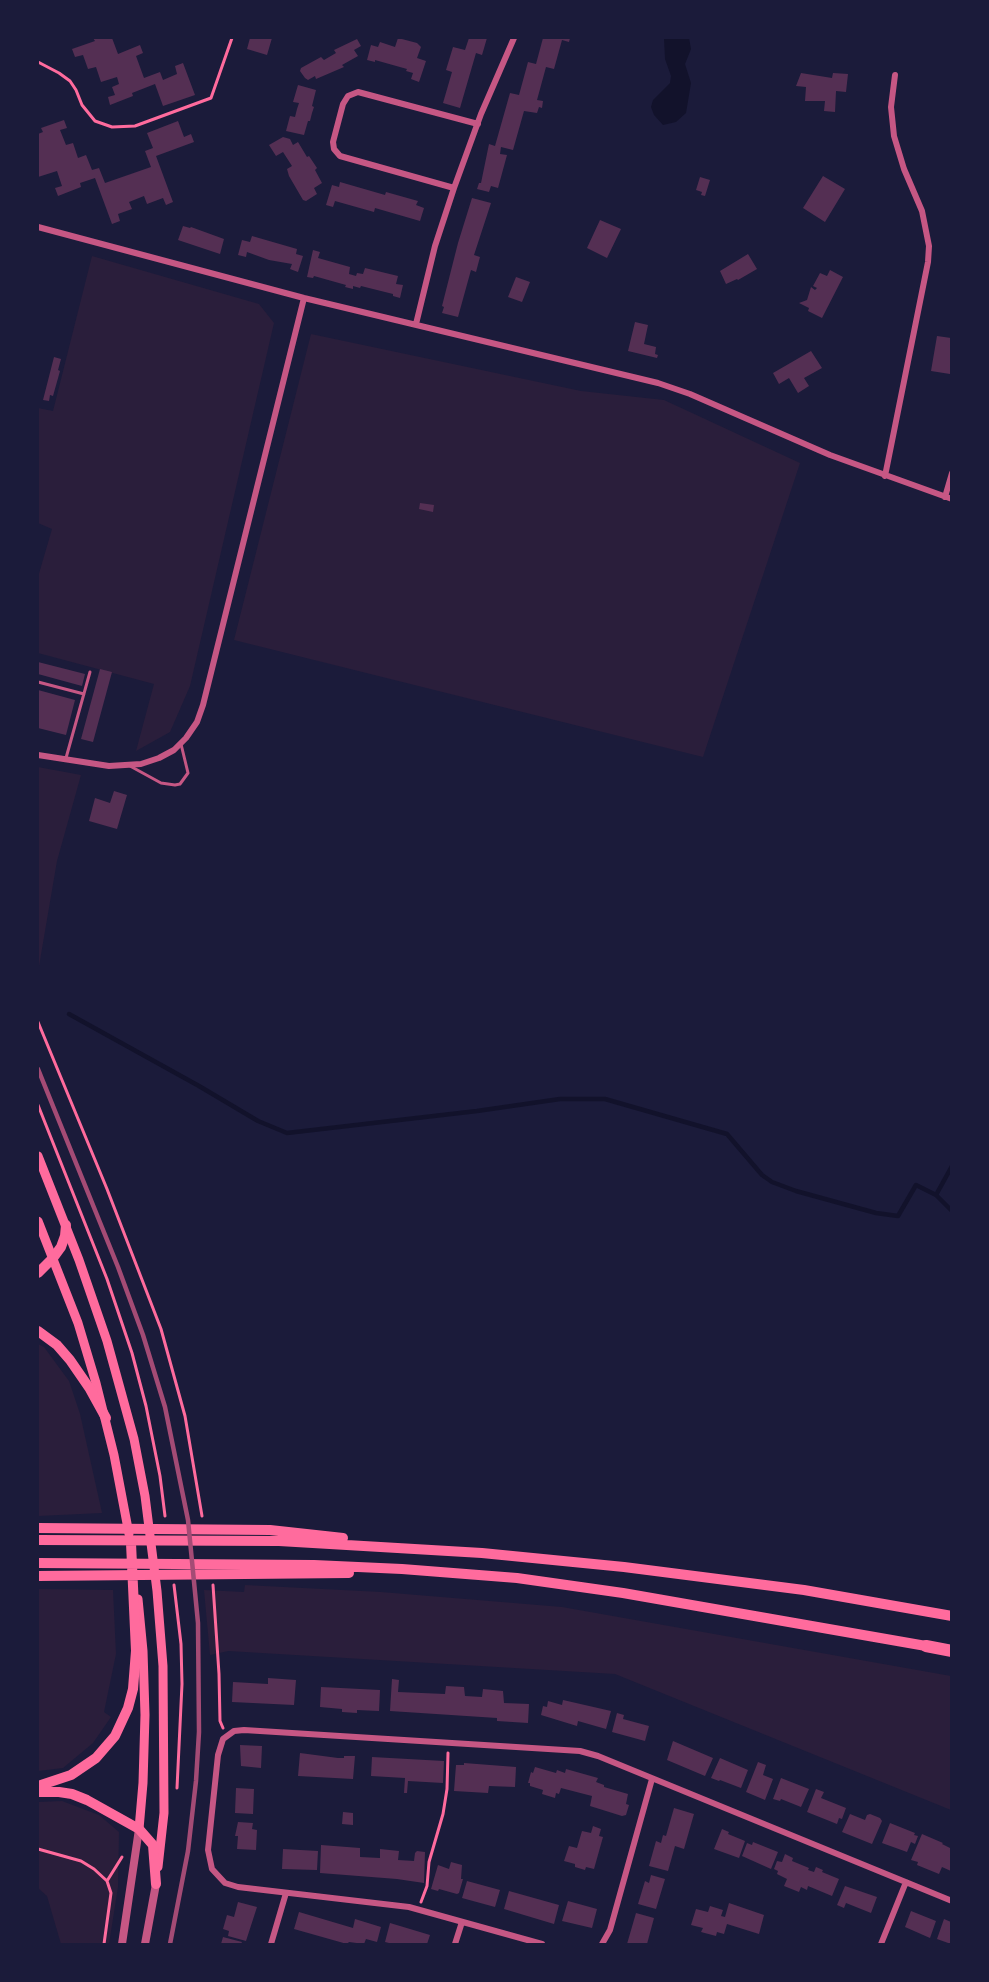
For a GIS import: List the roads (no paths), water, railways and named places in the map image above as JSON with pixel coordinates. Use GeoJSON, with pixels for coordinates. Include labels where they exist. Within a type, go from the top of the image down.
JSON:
{"type":"FeatureCollection","features":[{"type":"Feature","properties":{"kind":"highway"},"geometry":{"type":"LineString","coordinates":[[38,1273],[53,1258],[63,1242],[66,1225]]}},
{"type":"Feature","properties":{"kind":"highway"},"geometry":{"type":"LineString","coordinates":[[38,1331],[63,1352],[84,1379],[106,1418]]}},
{"type":"Feature","properties":{"kind":"highway"},"geometry":{"type":"LineString","coordinates":[[38,1528],[234,1529],[304,1532],[396,1547]]}},
{"type":"Feature","properties":{"kind":"highway"},"geometry":{"type":"LineString","coordinates":[[38,1540],[235,1540],[396,1547],[568,1561],[791,1588],[951,1616]]}},
{"type":"Feature","properties":{"kind":"highway"},"geometry":{"type":"LineString","coordinates":[[38,1786],[71,1775],[96,1758],[114,1736],[128,1708],[134,1683],[136,1651],[130,1543]]}},
{"type":"Feature","properties":{"kind":"highway"},"geometry":{"type":"LineString","coordinates":[[38,1563],[242,1569]]}},
{"type":"Feature","properties":{"kind":"highway"},"geometry":{"type":"LineString","coordinates":[[38,1576],[344,1566],[432,1571],[534,1580],[604,1590],[951,1651]]}},
{"type":"Feature","properties":{"kind":"highway"},"geometry":{"type":"LineString","coordinates":[[38,1792],[59,1792],[80,1797],[139,1829],[153,1845],[156,1884]]}},
{"type":"Feature","properties":{"kind":"main road"},"geometry":{"type":"LineString","coordinates":[[38,1156],[94,1300],[119,1381],[137,1457],[152,1547],[161,1626],[164,1705],[163,1824],[156,1884]]}},
{"type":"Feature","properties":{"kind":"main road"},"geometry":{"type":"LineString","coordinates":[[38,1221],[83,1340],[106,1418],[130,1543],[141,1619],[144,1674],[143,1783],[139,1829]]}},
{"type":"Feature","properties":{"kind":"street"},"geometry":{"type":"LineString","coordinates":[[416,324],[435,246],[454,188],[514,38]]}},
{"type":"Feature","properties":{"kind":"street"},"geometry":{"type":"LineString","coordinates":[[885,476],[928,262],[929,246],[922,211],[904,169],[894,136],[891,107],[895,75]]}},
{"type":"Feature","properties":{"kind":"street"},"geometry":{"type":"LineString","coordinates":[[454,188],[346,159],[338,154],[333,142],[343,104],[351,94],[358,92],[478,124]]}},
{"type":"Feature","properties":{"kind":"street"},"geometry":{"type":"LineString","coordinates":[[38,227],[304,298],[665,385],[819,451],[948,498],[951,473]]}},
{"type":"Feature","properties":{"kind":"street"},"geometry":{"type":"LineString","coordinates":[[38,754],[109,766],[130,766],[159,758],[181,744],[197,722],[304,298]]}},
{"type":"Feature","properties":{"kind":"street"},"geometry":{"type":"LineString","coordinates":[[542,1944],[418,1909],[231,1886],[215,1875],[208,1850],[218,1755],[226,1736],[234,1731],[244,1730],[572,1750],[598,1756],[951,1901]]}},
{"type":"Feature","properties":{"kind":"street"},"geometry":{"type":"LineString","coordinates":[[602,1944],[610,1930],[652,1779]]}},
{"type":"Feature","properties":{"kind":"street"},"geometry":{"type":"LineString","coordinates":[[122,1944],[139,1829]]}},
{"type":"Feature","properties":{"kind":"street"},"geometry":{"type":"LineString","coordinates":[[881,1944],[906,1882]]}},
{"type":"Feature","properties":{"kind":"street"},"geometry":{"type":"LineString","coordinates":[[145,1944],[156,1884]]}},
{"type":"Feature","properties":{"kind":"street"},"geometry":{"type":"LineString","coordinates":[[271,1944],[286,1893]]}},
{"type":"Feature","properties":{"kind":"street"},"geometry":{"type":"LineString","coordinates":[[455,1944],[462,1922]]}},
{"type":"Feature","properties":{"kind":"lane"},"geometry":{"type":"LineString","coordinates":[[66,760],[90,672]]}},
{"type":"Feature","properties":{"kind":"lane"},"geometry":{"type":"LineString","coordinates":[[38,682],[84,694]]}},
{"type":"Feature","properties":{"kind":"lane"},"geometry":{"type":"LineString","coordinates":[[130,766],[161,783],[175,786],[180,784],[188,773],[181,744]]}},
{"type":"Feature","properties":{"kind":"waterway"},"geometry":{"type":"LineString","coordinates":[[69,1014],[258,1121],[287,1133],[560,1099],[605,1099],[727,1134],[762,1175],[772,1182],[796,1191],[876,1213],[898,1216],[916,1185],[936,1195]]}},
{"type":"Feature","properties":{"kind":"waterway"},"geometry":{"type":"LineString","coordinates":[[952,1166],[936,1195],[952,1211]]}},
{"type":"Feature","properties":{"kind":"railway"},"geometry":{"type":"LineString","coordinates":[[38,1069],[143,1335],[165,1407],[188,1520],[198,1623],[199,1732],[188,1851],[170,1944]]}}]}
